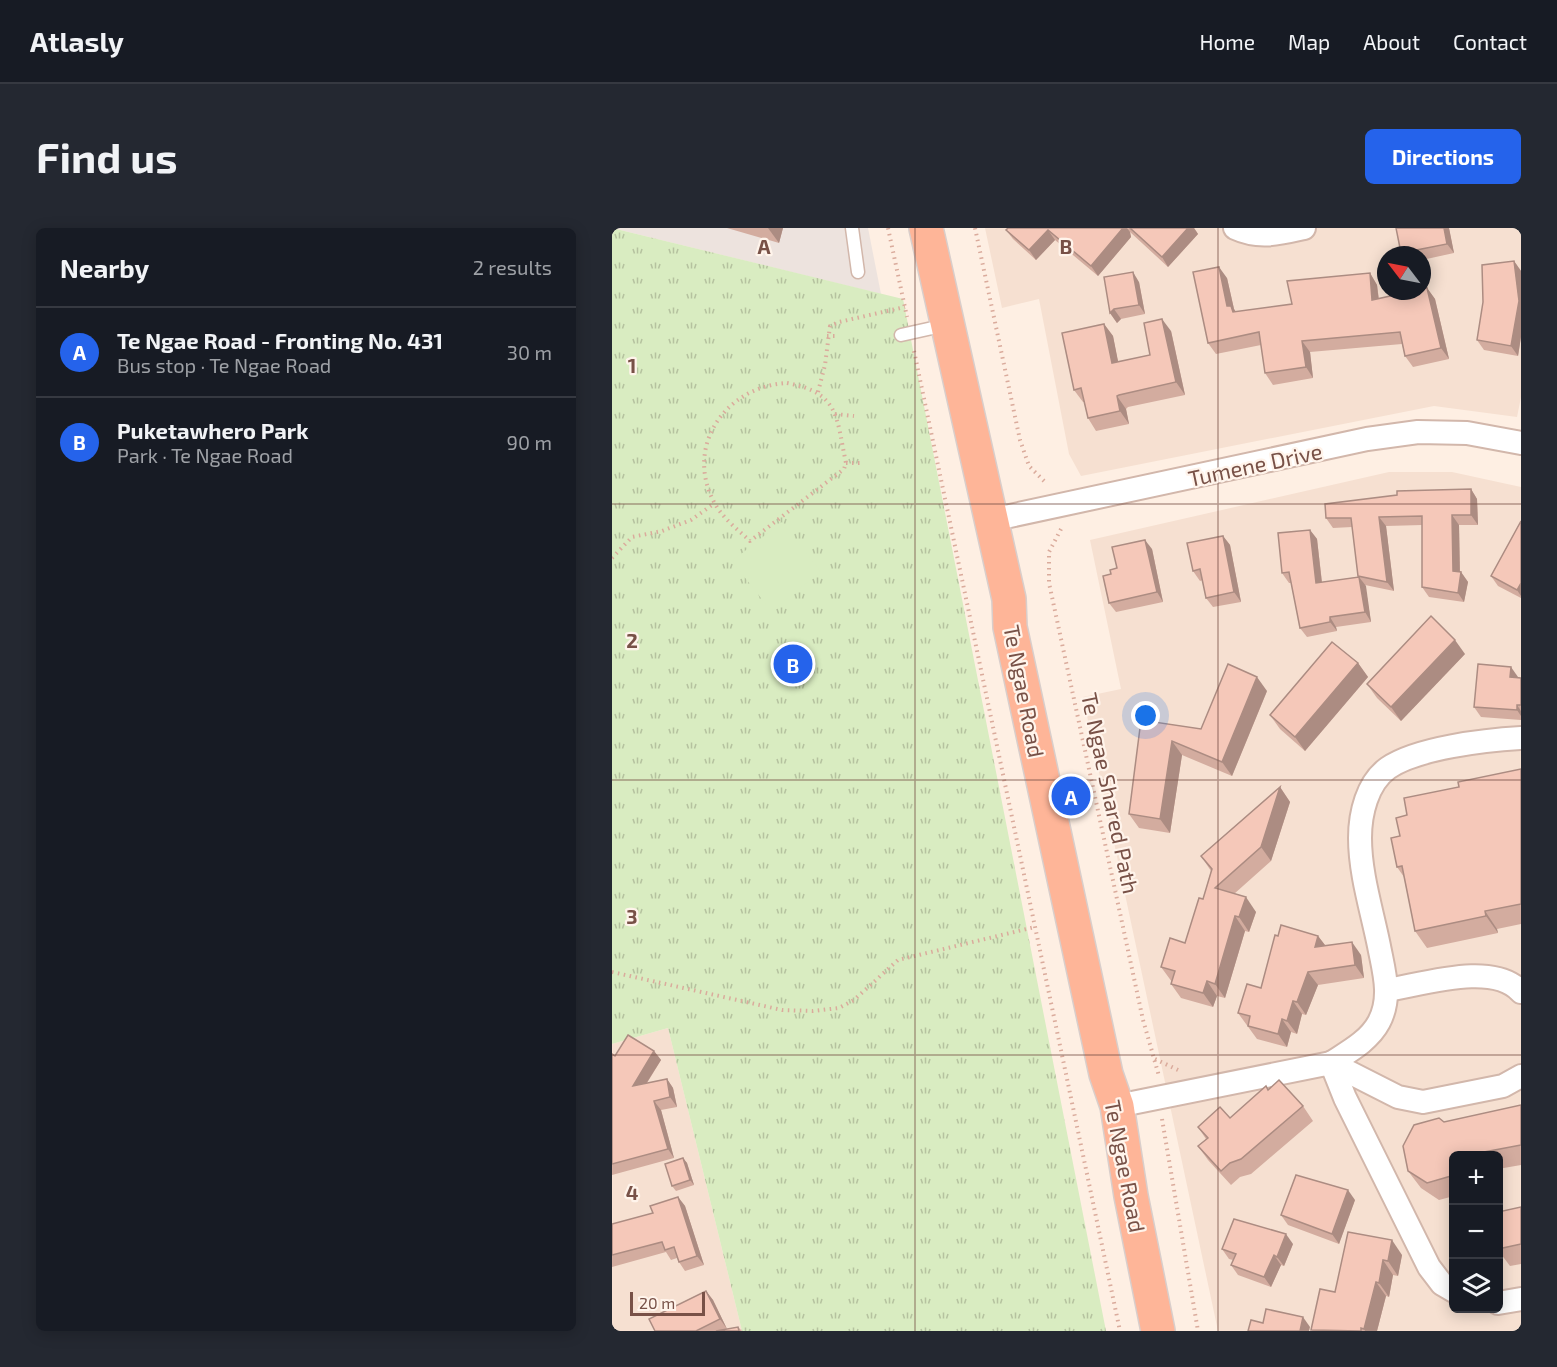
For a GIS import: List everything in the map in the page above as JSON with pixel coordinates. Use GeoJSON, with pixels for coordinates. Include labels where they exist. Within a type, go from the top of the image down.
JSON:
{"type":"FeatureCollection","features":[{"type":"Feature","properties":{"kind":"highway","name":"Te Ngae Road"},"geometry":{"type":"LineString","coordinates":[[926,228],[1009,599],[1010,627],[1106,1074],[1118,1106],[1131,1196],[1158,1331]]}},
{"type":"Feature","properties":{"kind":"street"},"geometry":{"type":"LineString","coordinates":[[1234,228],[1253,235],[1269,236],[1304,228]]}},
{"type":"Feature","properties":{"kind":"street","name":"Tumene Drive"},"geometry":{"type":"LineString","coordinates":[[991,520],[1367,439],[1418,432],[1467,433],[1521,443]]}},
{"type":"Feature","properties":{"kind":"street"},"geometry":{"type":"LineString","coordinates":[[1118,1106],[1331,1064],[1372,1032],[1380,1021],[1388,990],[1360,839],[1362,812],[1369,792],[1387,769],[1408,758],[1463,745],[1521,738]]}},
{"type":"Feature","properties":{"kind":"street"},"geometry":{"type":"LineString","coordinates":[[1388,990],[1482,974],[1506,980],[1521,992]]}},
{"type":"Feature","properties":{"kind":"street"},"geometry":{"type":"LineString","coordinates":[[1331,1064],[1398,1097],[1423,1102],[1503,1086],[1521,1076]]}},
{"type":"Feature","properties":{"kind":"street"},"geometry":{"type":"LineString","coordinates":[[1331,1064],[1365,1140],[1429,1267],[1442,1284],[1449,1289]]}},
{"type":"Feature","properties":{"kind":"street"},"geometry":{"type":"LineString","coordinates":[[1503,1302],[1521,1299]]}},
{"type":"Feature","properties":{"kind":"lane"},"geometry":{"type":"LineString","coordinates":[[852,228],[858,272]]}},
{"type":"Feature","properties":{"kind":"lane"},"geometry":{"type":"LineString","coordinates":[[905,334],[947,325]]}},
{"type":"Feature","properties":{"kind":"path"},"geometry":{"type":"LineString","coordinates":[[888,228],[905,307],[905,334],[1035,927],[1120,1331]]}},
{"type":"Feature","properties":{"kind":"path"},"geometry":{"type":"LineString","coordinates":[[975,228],[1022,447],[1035,475],[1050,485]]}},
{"type":"Feature","properties":{"kind":"path"},"geometry":{"type":"LineString","coordinates":[[818,392],[825,365],[830,326],[842,321],[905,307]]}},
{"type":"Feature","properties":{"kind":"path"},"geometry":{"type":"LineString","coordinates":[[842,321],[844,327]]}},
{"type":"Feature","properties":{"kind":"path"},"geometry":{"type":"LineString","coordinates":[[827,336],[837,336]]}},
{"type":"Feature","properties":{"kind":"path"},"geometry":{"type":"LineString","coordinates":[[774,384],[800,386],[818,392],[827,399],[835,414],[846,463],[844,469],[750,541],[722,515],[715,503],[707,483],[705,462],[709,441],[726,410],[738,398],[774,384]]}},
{"type":"Feature","properties":{"kind":"path"},"geometry":{"type":"LineString","coordinates":[[835,414],[854,416]]}},
{"type":"Feature","properties":{"kind":"path"},"geometry":{"type":"LineString","coordinates":[[846,463],[864,463]]}},
{"type":"Feature","properties":{"kind":"path"},"geometry":{"type":"LineString","coordinates":[[612,558],[632,537],[662,531],[691,520],[715,503]]}},
{"type":"Feature","properties":{"kind":"path","name":"Te Ngae Shared Path"},"geometry":{"type":"LineString","coordinates":[[1059,521],[1061,529],[1049,552],[1049,583],[1143,1020],[1158,1074]]}},
{"type":"Feature","properties":{"kind":"path"},"geometry":{"type":"LineString","coordinates":[[612,972],[782,1010],[813,1011],[839,1008],[854,1000],[898,960],[1035,927]]}},
{"type":"Feature","properties":{"kind":"path"},"geometry":{"type":"LineString","coordinates":[[1163,1130],[1198,1331]]}},
{"type":"Feature","properties":{"kind":"shaded area"},"geometry":{"type":"Polygon","coordinates":[[[612,228],[868,228],[881,294],[612,228]]]}},
{"type":"Feature","properties":{"kind":"shaded area"},"geometry":{"type":"Polygon","coordinates":[[[985,228],[1521,228],[1521,397],[1517,417],[1434,406],[1081,476],[1069,454],[1039,299],[1002,308],[985,228]]]}},
{"type":"Feature","properties":{"kind":"shaded area"},"geometry":{"type":"Polygon","coordinates":[[[1389,472],[1452,472],[1521,487],[1521,1331],[1218,1331],[1083,697],[1121,689],[1090,540],[1389,472]]]}},
{"type":"Feature","properties":{"kind":"shaded area"},"geometry":{"type":"Polygon","coordinates":[[[668,1028],[742,1331],[612,1331],[612,1044],[668,1028]]]}},
{"type":"Feature","properties":{"kind":"green space"},"geometry":{"type":"Polygon","coordinates":[[[612,228],[903,299],[1106,1331],[742,1331],[668,1028],[612,1044],[612,228]]]}},
{"type":"Feature","properties":{"kind":"green space"},"geometry":{"type":"Polygon","coordinates":[[[782,522],[821,572],[771,611],[732,561],[782,522]]]}},
{"type":"Feature","properties":{"kind":"building"},"geometry":{"type":"Polygon","coordinates":[[[1008,228],[1123,228],[1091,266],[1048,230],[1029,250],[1006,230],[1008,228]]]}},
{"type":"Feature","properties":{"kind":"building"},"geometry":{"type":"Polygon","coordinates":[[[1130,228],[1188,228],[1162,257],[1130,228]]]}},
{"type":"Feature","properties":{"kind":"building"},"geometry":{"type":"Polygon","coordinates":[[[1396,228],[1444,228],[1447,244],[1431,247],[1400,246],[1396,228]]]}},
{"type":"Feature","properties":{"kind":"building"},"geometry":{"type":"Polygon","coordinates":[[[1514,261],[1519,301],[1511,346],[1477,340],[1483,302],[1482,265],[1514,261]]]}},
{"type":"Feature","properties":{"kind":"building"},"geometry":{"type":"Polygon","coordinates":[[[1219,267],[1227,306],[1231,306],[1233,312],[1292,304],[1287,281],[1370,273],[1372,300],[1430,300],[1441,348],[1405,356],[1400,332],[1302,341],[1306,367],[1265,373],[1259,332],[1208,343],[1193,272],[1219,267]]]}},
{"type":"Feature","properties":{"kind":"building"},"geometry":{"type":"Polygon","coordinates":[[[1133,272],[1139,305],[1114,309],[1110,313],[1104,277],[1133,272]]]}},
{"type":"Feature","properties":{"kind":"building"},"geometry":{"type":"Polygon","coordinates":[[[1162,319],[1176,382],[1119,395],[1117,396],[1120,411],[1088,418],[1081,388],[1074,390],[1062,333],[1104,324],[1112,363],[1150,355],[1144,323],[1162,319]]]}},
{"type":"Feature","properties":{"kind":"building"},"geometry":{"type":"Polygon","coordinates":[[[1471,489],[1471,515],[1452,515],[1453,571],[1461,572],[1458,593],[1422,587],[1422,516],[1379,517],[1387,582],[1358,576],[1351,518],[1326,518],[1325,504],[1397,495],[1397,491],[1471,489]]]}},
{"type":"Feature","properties":{"kind":"building"},"geometry":{"type":"Polygon","coordinates":[[[1521,521],[1521,583],[1517,590],[1491,576],[1521,521]]]}},
{"type":"Feature","properties":{"kind":"building"},"geometry":{"type":"Polygon","coordinates":[[[1310,530],[1316,583],[1359,577],[1365,612],[1330,617],[1330,622],[1300,628],[1289,572],[1282,573],[1278,533],[1310,530]]]}},
{"type":"Feature","properties":{"kind":"building"},"geometry":{"type":"Polygon","coordinates":[[[1223,536],[1234,592],[1206,598],[1200,569],[1193,571],[1187,543],[1223,536]]]}},
{"type":"Feature","properties":{"kind":"building"},"geometry":{"type":"Polygon","coordinates":[[[1145,540],[1157,592],[1109,603],[1103,576],[1111,574],[1110,570],[1117,568],[1112,547],[1145,540]]]}},
{"type":"Feature","properties":{"kind":"building"},"geometry":{"type":"Polygon","coordinates":[[[1431,616],[1455,640],[1391,707],[1367,684],[1431,616]]]}},
{"type":"Feature","properties":{"kind":"building"},"geometry":{"type":"Polygon","coordinates":[[[1332,642],[1358,663],[1295,737],[1270,715],[1332,642]]]}},
{"type":"Feature","properties":{"kind":"building"},"geometry":{"type":"Polygon","coordinates":[[[1228,664],[1257,677],[1222,762],[1172,741],[1160,819],[1129,814],[1141,720],[1201,729],[1228,664]]]}},
{"type":"Feature","properties":{"kind":"building"},"geometry":{"type":"Polygon","coordinates":[[[1478,664],[1511,667],[1510,677],[1521,678],[1521,705],[1517,705],[1517,710],[1474,707],[1478,664]]]}},
{"type":"Feature","properties":{"kind":"building"},"geometry":{"type":"Polygon","coordinates":[[[1521,769],[1521,904],[1485,911],[1486,916],[1415,931],[1402,866],[1397,867],[1391,838],[1400,836],[1396,818],[1407,815],[1404,798],[1459,787],[1458,782],[1521,769]]]}},
{"type":"Feature","properties":{"kind":"building"},"geometry":{"type":"Polygon","coordinates":[[[1280,787],[1261,847],[1215,888],[1246,897],[1239,917],[1235,916],[1215,984],[1207,981],[1203,993],[1171,984],[1175,971],[1161,967],[1170,938],[1185,943],[1199,898],[1203,899],[1212,869],[1201,856],[1280,787]]]}},
{"type":"Feature","properties":{"kind":"building"},"geometry":{"type":"Polygon","coordinates":[[[1281,925],[1318,936],[1315,947],[1352,942],[1355,965],[1308,972],[1297,1002],[1293,1001],[1287,1021],[1282,1019],[1278,1034],[1248,1026],[1250,1016],[1238,1013],[1247,984],[1261,988],[1275,935],[1278,936],[1281,925]]]}},
{"type":"Feature","properties":{"kind":"building"},"geometry":{"type":"Polygon","coordinates":[[[628,1035],[654,1051],[633,1086],[667,1079],[670,1097],[654,1101],[668,1149],[612,1164],[612,1054],[615,1056],[628,1035]]]}},
{"type":"Feature","properties":{"kind":"building"},"geometry":{"type":"Polygon","coordinates":[[[1279,1080],[1303,1106],[1241,1159],[1230,1163],[1221,1171],[1198,1146],[1208,1138],[1198,1127],[1220,1107],[1230,1118],[1266,1086],[1268,1090],[1279,1080]]]}},
{"type":"Feature","properties":{"kind":"building"},"geometry":{"type":"Polygon","coordinates":[[[1521,1105],[1521,1145],[1489,1151],[1449,1151],[1449,1177],[1427,1183],[1408,1171],[1403,1146],[1414,1125],[1439,1118],[1444,1122],[1521,1105]]]}},
{"type":"Feature","properties":{"kind":"building"},"geometry":{"type":"Polygon","coordinates":[[[683,1158],[690,1180],[672,1186],[665,1164],[683,1158]]]}},
{"type":"Feature","properties":{"kind":"building"},"geometry":{"type":"Polygon","coordinates":[[[1296,1175],[1348,1190],[1332,1234],[1281,1215],[1296,1175]]]}},
{"type":"Feature","properties":{"kind":"building"},"geometry":{"type":"Polygon","coordinates":[[[678,1197],[697,1256],[679,1262],[674,1247],[665,1250],[662,1242],[612,1255],[612,1224],[653,1213],[650,1206],[678,1197]]]}},
{"type":"Feature","properties":{"kind":"building"},"geometry":{"type":"Polygon","coordinates":[[[1521,1207],[1521,1244],[1503,1248],[1503,1211],[1521,1207]]]}},
{"type":"Feature","properties":{"kind":"building"},"geometry":{"type":"Polygon","coordinates":[[[1234,1219],[1286,1234],[1277,1257],[1274,1255],[1264,1277],[1231,1265],[1236,1254],[1222,1249],[1234,1219]]]}},
{"type":"Feature","properties":{"kind":"building"},"geometry":{"type":"Polygon","coordinates":[[[1348,1232],[1392,1240],[1388,1261],[1383,1260],[1379,1283],[1376,1282],[1364,1329],[1361,1328],[1361,1331],[1311,1330],[1320,1289],[1335,1292],[1348,1232]]]}},
{"type":"Feature","properties":{"kind":"building"},"geometry":{"type":"Polygon","coordinates":[[[706,1291],[720,1319],[696,1331],[655,1331],[649,1319],[706,1291]]]}},
{"type":"Feature","properties":{"kind":"building"},"geometry":{"type":"Polygon","coordinates":[[[1266,1309],[1303,1317],[1300,1331],[1248,1331],[1251,1320],[1263,1323],[1266,1309]]]}},
{"type":"Feature","properties":{"kind":"building"},"geometry":{"type":"Polygon","coordinates":[[[738,1327],[739,1331],[716,1331],[738,1327]]]}},
{"type":"Feature","properties":{"kind":"place","name":"Puketawhero Park"},"geometry":{"type":"Point","coordinates":[793,664]}},
{"type":"Feature","properties":{"kind":"place","name":"Te Ngae Road - Fronting No. 431"},"geometry":{"type":"Point","coordinates":[1071,796]}}]}
